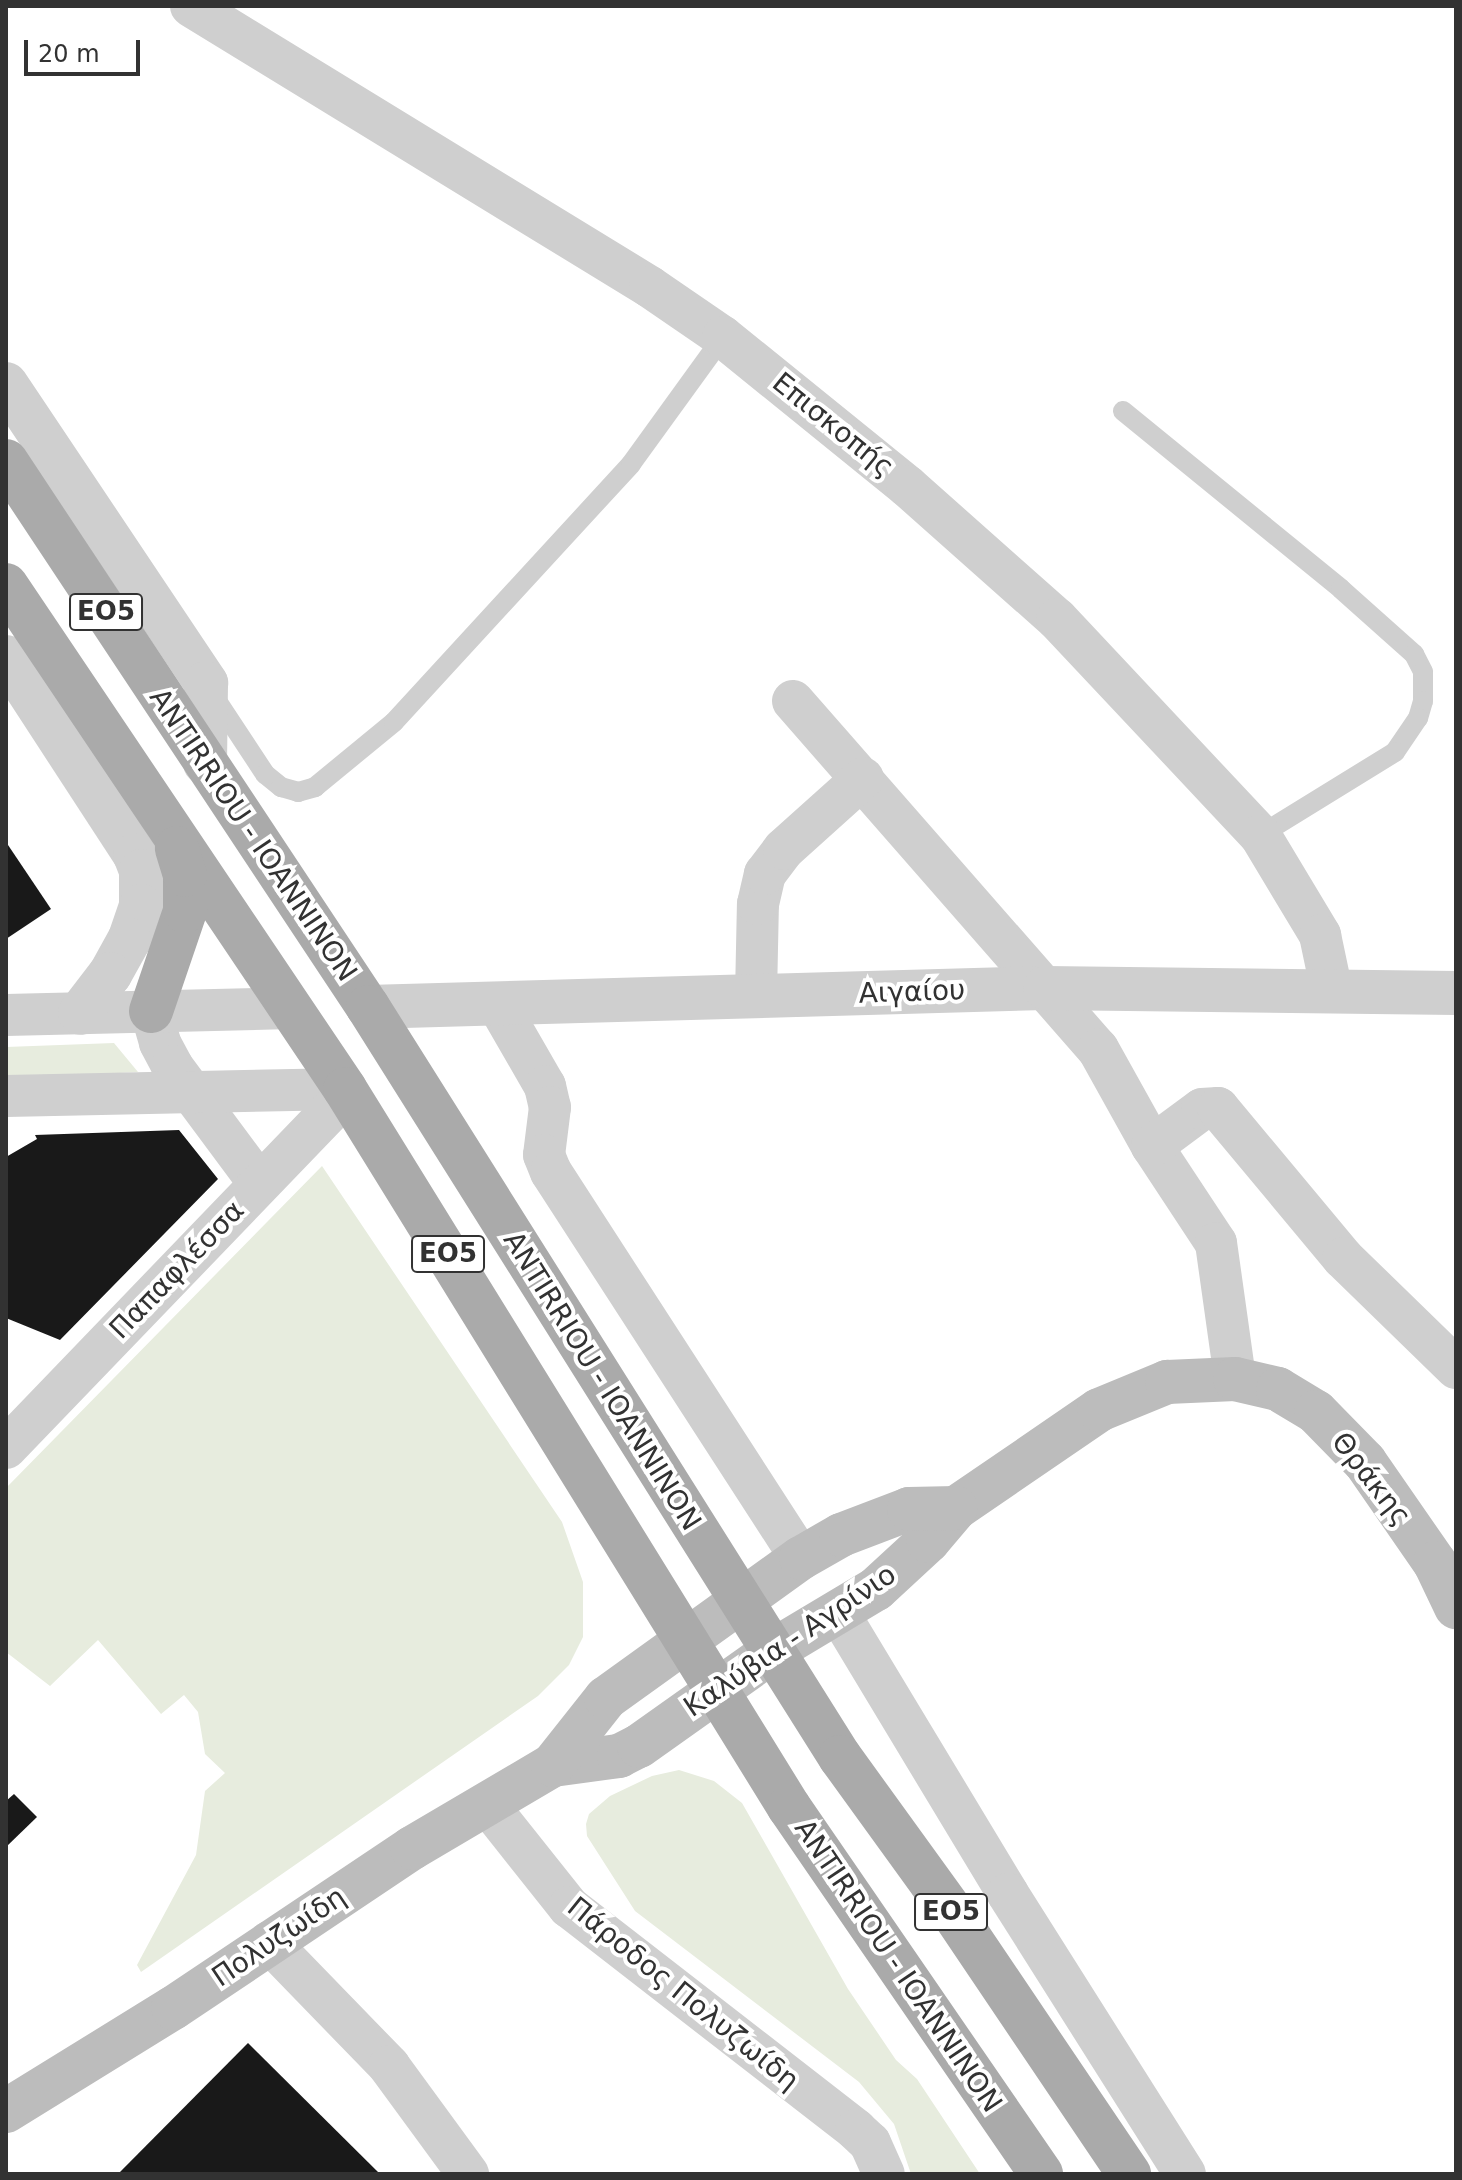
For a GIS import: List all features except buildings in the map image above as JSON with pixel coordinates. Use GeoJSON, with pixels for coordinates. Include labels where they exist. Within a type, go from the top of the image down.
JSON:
{"type":"FeatureCollection","features":[{"type":"Feature","properties":{"kind":"main road","name":"ANTIRRIOU - IOANNINON"},"geometry":{"type":"LineString","coordinates":[[6,461],[368,1007],[840,1757],[953,1913],[1129,2174]]}},
{"type":"Feature","properties":{"kind":"main road","name":"ANTIRRIOU - IOANNINON"},"geometry":{"type":"LineString","coordinates":[[6,585],[347,1091],[687,1637],[789,1807],[1041,2174]]}},
{"type":"Feature","properties":{"kind":"main road"},"geometry":{"type":"LineString","coordinates":[[151,1011],[185,911],[183,865],[168,827]]}},
{"type":"Feature","properties":{"kind":"main road","name":"Θράκης"},"geometry":{"type":"LineString","coordinates":[[956,1508],[1099,1410],[1167,1382],[1235,1379],[1278,1389],[1316,1412],[1365,1462],[1435,1563],[1456,1607]]}},
{"type":"Feature","properties":{"kind":"main road","name":"Καλύβια - Αγρίνιο"},"geometry":{"type":"LineString","coordinates":[[553,1765],[606,1698],[801,1558],[841,1535],[909,1509],[956,1508]]}},
{"type":"Feature","properties":{"kind":"main road","name":"Καλύβια - Αγρίνιο"},"geometry":{"type":"LineString","coordinates":[[553,1765],[619,1756],[639,1746],[774,1650],[876,1589],[956,1508]]}},
{"type":"Feature","properties":{"kind":"main road","name":"Πολυζωίδη"},"geometry":{"type":"LineString","coordinates":[[6,2111],[173,2008],[412,1848],[553,1765]]}},
{"type":"Feature","properties":{"kind":"street","name":"Επισκοπής"},"geometry":{"type":"LineString","coordinates":[[191,6],[650,287],[723,337],[885,467],[1057,619],[1260,835],[1320,935],[1332,992]]}},
{"type":"Feature","properties":{"kind":"street"},"geometry":{"type":"LineString","coordinates":[[6,384],[206,683],[205,763]]}},
{"type":"Feature","properties":{"kind":"street"},"geometry":{"type":"LineString","coordinates":[[6,657],[132,850],[141,871],[141,906],[129,940],[110,974],[80,1013]]}},
{"type":"Feature","properties":{"kind":"street"},"geometry":{"type":"LineString","coordinates":[[793,701],[1098,1049],[1152,1146],[1216,1243],[1235,1379]]}},
{"type":"Feature","properties":{"kind":"street"},"geometry":{"type":"LineString","coordinates":[[756,996],[758,904],[765,874],[784,849],[863,778]]}},
{"type":"Feature","properties":{"kind":"street","name":"Αιγαίου"},"geometry":{"type":"LineString","coordinates":[[368,1007],[1045,988],[1456,993]]}},
{"type":"Feature","properties":{"kind":"street"},"geometry":{"type":"LineString","coordinates":[[497,1003],[545,1086],[550,1107],[544,1155],[551,1172],[801,1558]]}},
{"type":"Feature","properties":{"kind":"street"},"geometry":{"type":"LineString","coordinates":[[6,1015],[291,1008]]}},
{"type":"Feature","properties":{"kind":"street"},"geometry":{"type":"LineString","coordinates":[[151,1011],[160,1043],[188,1089],[259,1183]]}},
{"type":"Feature","properties":{"kind":"street"},"geometry":{"type":"LineString","coordinates":[[6,1096],[188,1089],[347,1091]]}},
{"type":"Feature","properties":{"kind":"street","name":"Παπαφλέσσα"},"geometry":{"type":"LineString","coordinates":[[6,1448],[347,1091]]}},
{"type":"Feature","properties":{"kind":"street"},"geometry":{"type":"LineString","coordinates":[[1152,1146],[1202,1109],[1218,1108],[1343,1258],[1456,1368]]}},
{"type":"Feature","properties":{"kind":"street"},"geometry":{"type":"LineString","coordinates":[[838,1612],[1008,1894],[1185,2174]]}},
{"type":"Feature","properties":{"kind":"street","name":"Πάροδος Πολυζωίδη"},"geometry":{"type":"LineString","coordinates":[[487,1804],[583,1921],[856,2130],[870,2143],[884,2174]]}},
{"type":"Feature","properties":{"kind":"street"},"geometry":{"type":"LineString","coordinates":[[269,1942],[389,2066],[468,2174]]}},
{"type":"Feature","properties":{"kind":"lane"},"geometry":{"type":"LineString","coordinates":[[206,683],[265,774],[281,787],[298,792],[315,787],[394,722],[631,464],[723,337]]}},
{"type":"Feature","properties":{"kind":"lane"},"geometry":{"type":"LineString","coordinates":[[1123,411],[1351,598],[1414,654],[1423,672],[1423,701],[1418,718],[1395,752],[1260,835]]}},
{"type":"Feature","properties":{"kind":"shaded area"},"geometry":{"type":"Polygon","coordinates":[[[114,1043],[138,1072],[6,1079],[6,1047],[114,1043]]]}},
{"type":"Feature","properties":{"kind":"shaded area"},"geometry":{"type":"Polygon","coordinates":[[[322,1166],[562,1522],[583,1582],[583,1637],[569,1665],[538,1696],[141,1972],[137,1965],[196,1855],[205,1791],[225,1773],[205,1754],[198,1712],[184,1695],[161,1714],[98,1640],[50,1686],[6,1652],[6,1488],[322,1166]]]}},
{"type":"Feature","properties":{"kind":"shaded area"},"geometry":{"type":"Polygon","coordinates":[[[679,1770],[714,1781],[742,1803],[848,1989],[896,2060],[917,2079],[980,2174],[911,2174],[894,2124],[859,2082],[635,1911],[587,1836],[589,1814],[610,1796],[652,1776],[679,1770]]]}}]}
